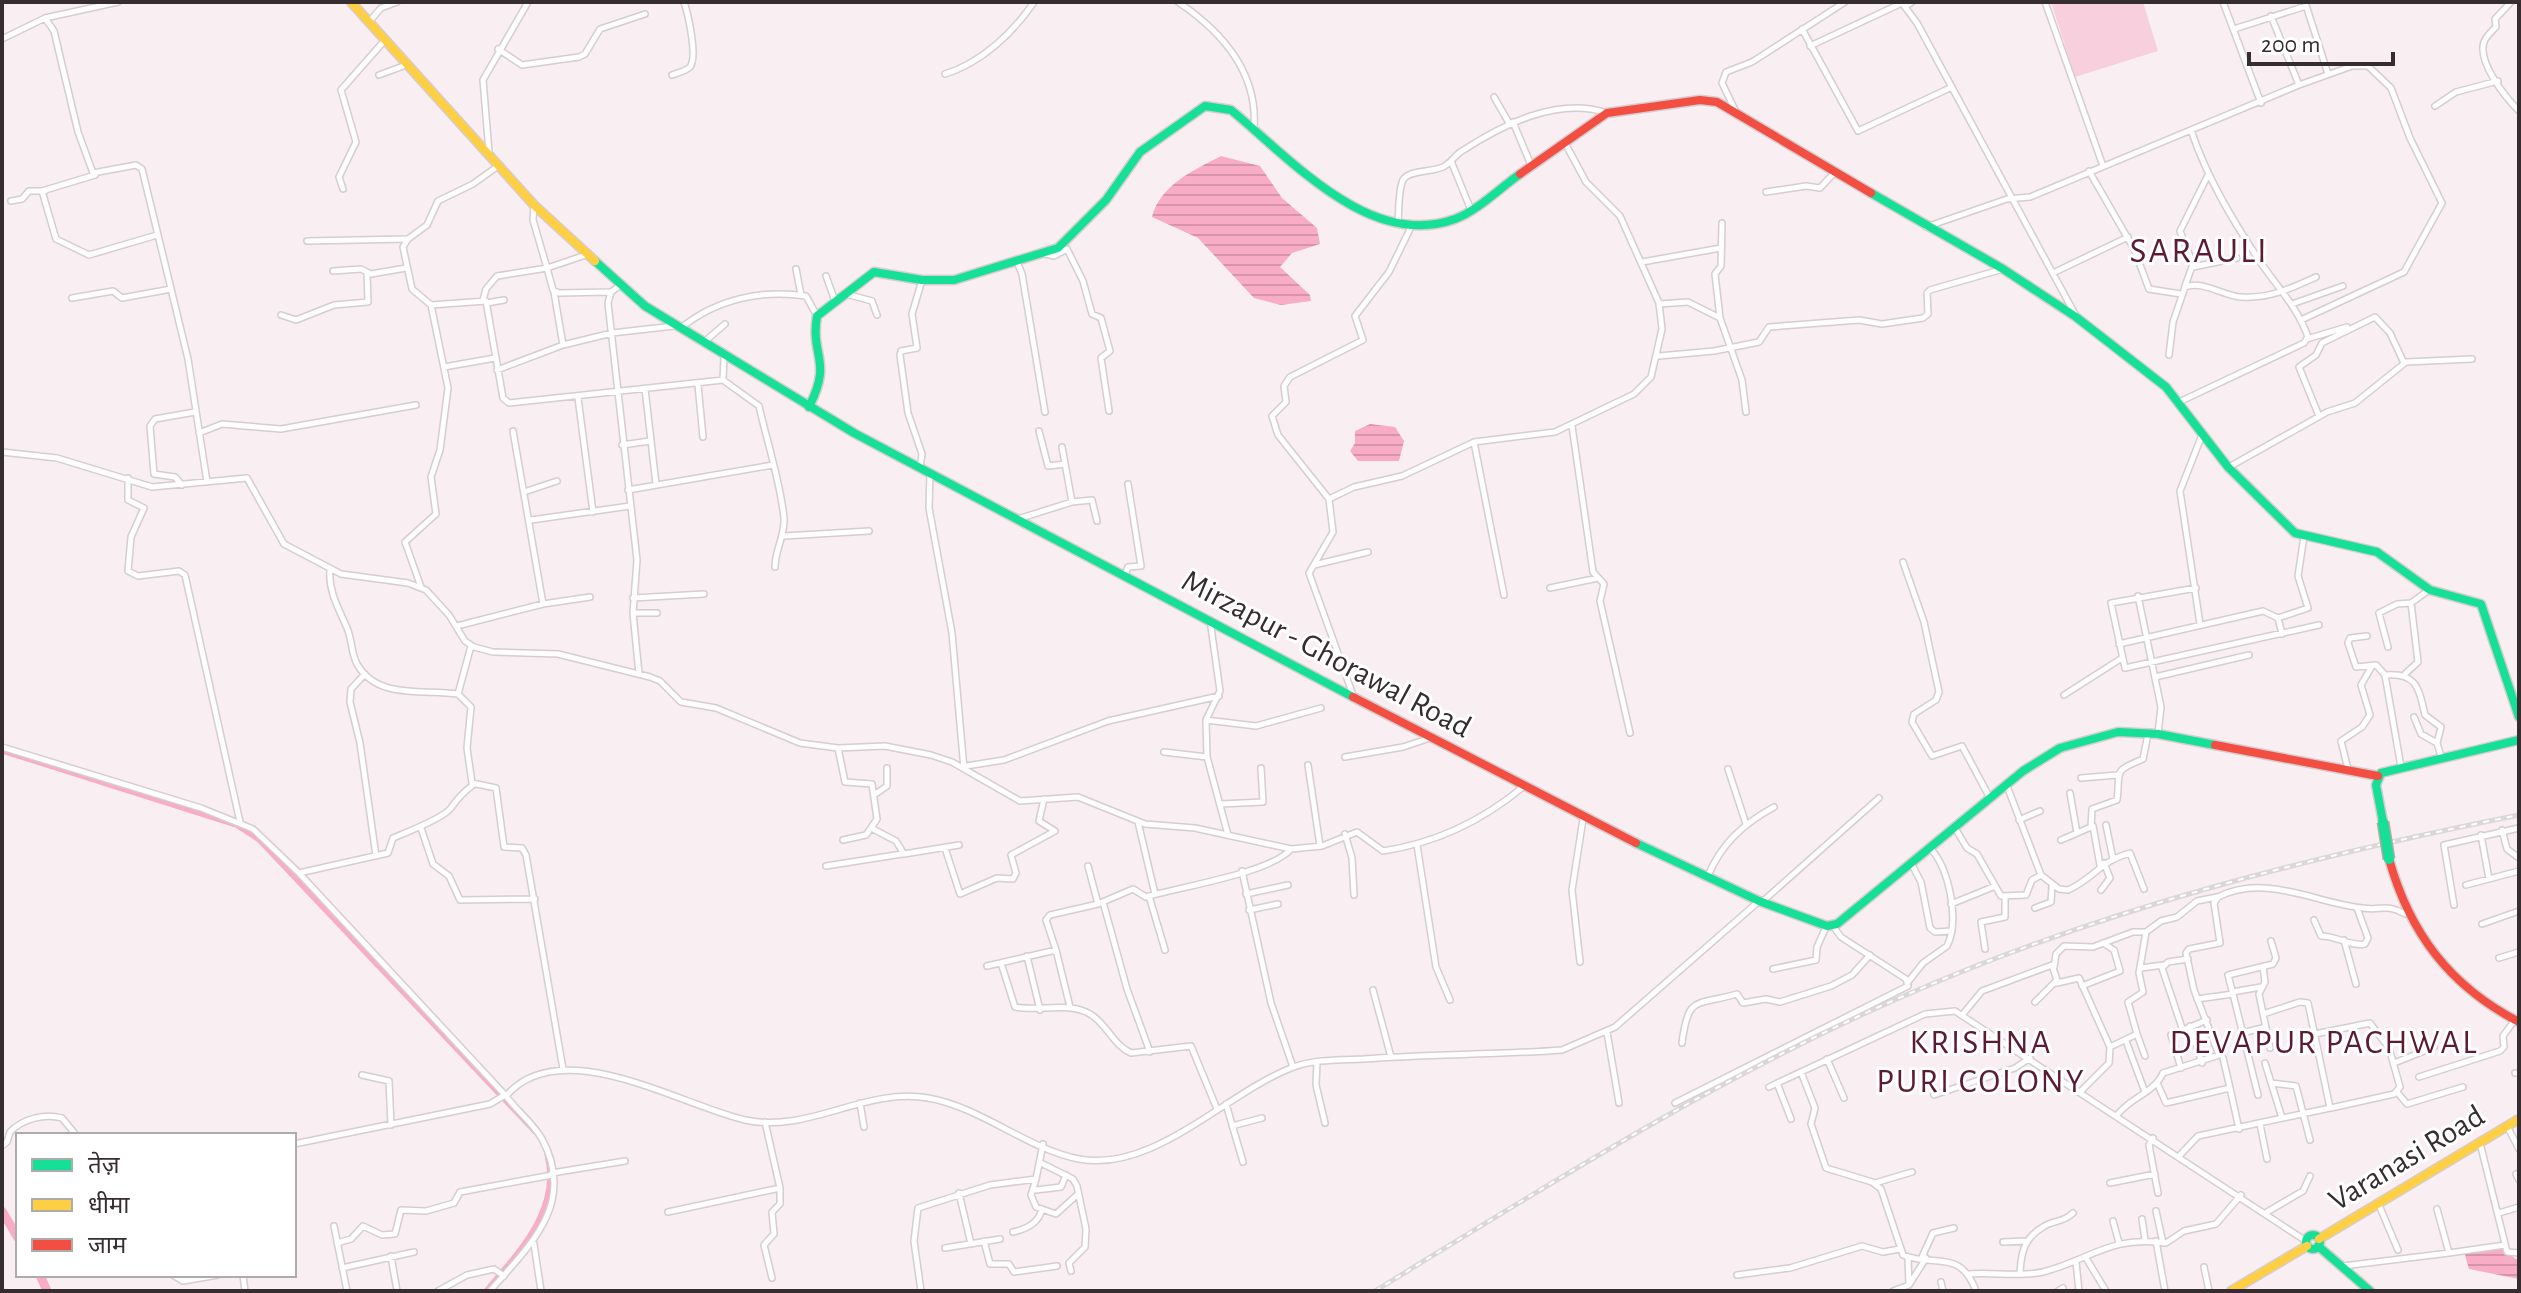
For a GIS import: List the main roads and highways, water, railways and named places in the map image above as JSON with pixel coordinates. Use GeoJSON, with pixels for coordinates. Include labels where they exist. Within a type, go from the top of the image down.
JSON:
{"type":"FeatureCollection","features":[{"type":"Feature","properties":{"kind":"main road","name":"Mirzapur - Ghorawal Road"},"geometry":{"type":"LineString","coordinates":[[351,2],[534,205],[589,254],[616,288],[724,357],[1017,520],[1583,818],[1761,901],[1830,926],[2006,785],[2072,742],[2101,734],[2153,734],[2378,776]]}},
{"type":"Feature","properties":{"kind":"main road"},"geometry":{"type":"LineString","coordinates":[[809,407],[823,385],[825,370],[817,316],[845,293],[874,272],[922,280],[954,280],[1045,254],[1069,239],[1106,200],[1140,152],[1186,116],[1205,106],[1222,106],[1364,215],[1411,227],[1432,227],[1471,210],[1607,113],[1700,100],[1735,110],[1925,227],[2003,269],[2076,317],[2172,396],[2228,467],[2285,526],[2304,536],[2384,555],[2430,590],[2481,604],[2519,717]]}},
{"type":"Feature","properties":{"kind":"main road"},"geometry":{"type":"LineString","coordinates":[[2517,1021],[2487,1006],[2447,974],[2407,915],[2389,859],[2376,785],[2378,776],[2401,767],[2519,740]]}},
{"type":"Feature","properties":{"kind":"main road","name":"Varanasi Road"},"geometry":{"type":"LineString","coordinates":[[2231,1291],[2519,1119]]}},
{"type":"Feature","properties":{"kind":"main road"},"geometry":{"type":"LineString","coordinates":[[2313,1243],[2370,1291]]}},
{"type":"Feature","properties":{"kind":"waterway"},"geometry":{"type":"LineString","coordinates":[[2,751],[236,825],[259,840],[535,1132]]}},
{"type":"Feature","properties":{"kind":"waterway"},"geometry":{"type":"LineString","coordinates":[[486,1291],[523,1245],[542,1212],[550,1175],[547,1155]]}},
{"type":"Feature","properties":{"kind":"waterway"},"geometry":{"type":"LineString","coordinates":[[2,1211],[16,1235]]}},
{"type":"Feature","properties":{"kind":"waterway"},"geometry":{"type":"LineString","coordinates":[[41,1277],[47,1291]]}},
{"type":"Feature","properties":{"kind":"railway"},"geometry":{"type":"LineString","coordinates":[[1375,1291],[1701,1096],[1837,1027],[1980,964],[2055,936],[2208,888],[2362,849],[2519,815]]}},
{"type":"Feature","properties":{"kind":"district","name":"SARAULI"},"geometry":{"type":"Point","coordinates":[2199,249]}},
{"type":"Feature","properties":{"kind":"district","name":"DEVAPUR PACHWAL"},"geometry":{"type":"Point","coordinates":[2324,1041]}},
{"type":"Feature","properties":{"kind":"district","name":"KRISHNA PURI COLONY"},"geometry":{"type":"Point","coordinates":[1981,1060]}}]}
